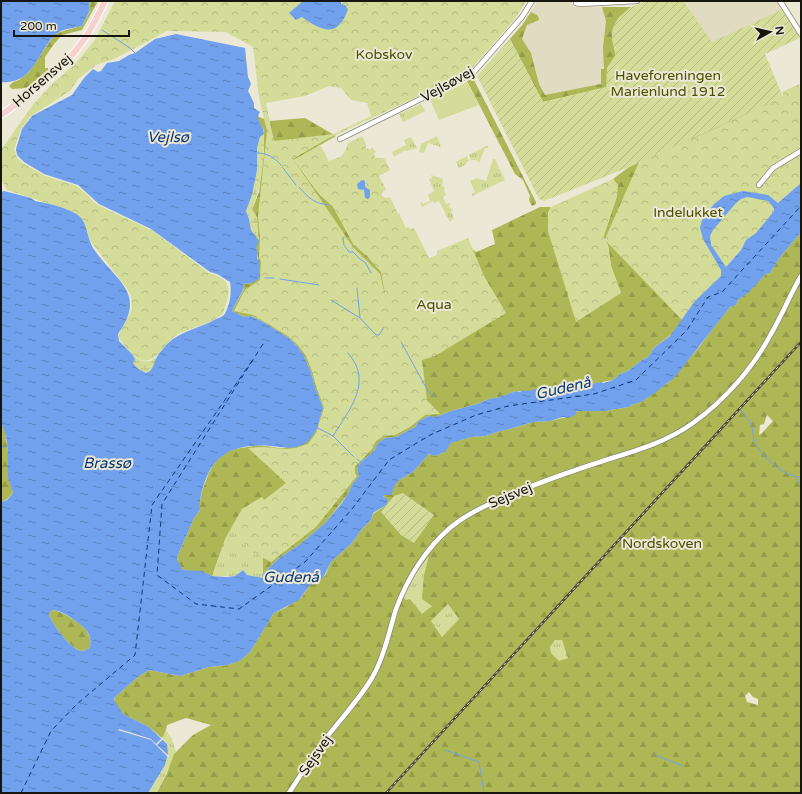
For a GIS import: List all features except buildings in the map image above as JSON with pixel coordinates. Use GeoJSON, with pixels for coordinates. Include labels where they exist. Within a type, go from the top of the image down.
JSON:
{"type":"FeatureCollection","features":[{"type":"Feature","properties":{"kind":"main road","name":"Horsensvej"},"geometry":{"type":"LineString","coordinates":[[1,116],[49,77],[75,52],[87,35],[105,1]]}},
{"type":"Feature","properties":{"kind":"street","name":"Vejlsøvej"},"geometry":{"type":"LineString","coordinates":[[340,139],[473,73],[522,17],[532,1]]}},
{"type":"Feature","properties":{"kind":"street"},"geometry":{"type":"LineString","coordinates":[[576,2],[637,1]]}},
{"type":"Feature","properties":{"kind":"street"},"geometry":{"type":"LineString","coordinates":[[780,1],[801,34]]}},
{"type":"Feature","properties":{"kind":"street"},"geometry":{"type":"LineString","coordinates":[[759,185],[772,168],[801,151]]}},
{"type":"Feature","properties":{"kind":"street","name":"Sejsvej"},"geometry":{"type":"LineString","coordinates":[[289,793],[321,745],[371,679],[379,663],[396,609],[406,586],[419,564],[438,540],[450,528],[465,517],[497,500],[546,480],[657,443],[667,439],[695,421],[734,386],[754,362],[771,335],[792,291],[801,276]]}},
{"type":"Feature","properties":{"kind":"shaded area"},"geometry":{"type":"Polygon","coordinates":[[[537,1],[572,1],[573,7],[631,7],[619,17],[607,87],[543,102],[510,39],[523,24],[537,1]]]}},
{"type":"Feature","properties":{"kind":"shaded area"},"geometry":{"type":"Polygon","coordinates":[[[685,1],[777,1],[783,11],[711,43],[685,1]]]}},
{"type":"Feature","properties":{"kind":"green space"},"geometry":{"type":"Polygon","coordinates":[[[89,1],[98,1],[82,30],[62,35],[45,57],[45,68],[48,68],[48,70],[26,88],[12,89],[9,86],[29,72],[55,34],[82,26],[90,11],[89,1]]]}},
{"type":"Feature","properties":{"kind":"green space"},"geometry":{"type":"Polygon","coordinates":[[[115,1],[526,1],[515,19],[472,68],[421,95],[327,139],[293,159],[353,247],[380,274],[386,299],[381,272],[365,254],[354,245],[333,207],[314,188],[294,160],[320,145],[329,161],[342,156],[348,143],[362,136],[366,144],[366,148],[370,150],[372,147],[376,152],[374,153],[375,158],[384,158],[390,170],[379,176],[386,189],[382,193],[382,196],[385,198],[390,197],[398,214],[400,213],[406,228],[414,228],[429,258],[437,255],[437,251],[468,238],[484,276],[506,313],[435,356],[422,360],[427,400],[440,414],[425,415],[410,427],[395,435],[384,436],[376,441],[372,449],[355,467],[355,473],[357,476],[316,527],[271,562],[247,549],[239,528],[259,504],[286,483],[248,448],[263,447],[287,449],[308,444],[316,433],[324,408],[306,356],[298,345],[288,336],[253,315],[234,311],[245,290],[260,280],[261,261],[259,257],[260,239],[258,216],[267,131],[259,97],[253,47],[226,32],[167,31],[116,58],[96,65],[78,79],[70,91],[31,116],[21,129],[14,149],[17,158],[24,164],[45,176],[77,186],[98,205],[153,231],[209,273],[218,276],[227,284],[228,293],[223,314],[209,322],[178,334],[170,340],[153,359],[142,360],[126,348],[119,338],[119,334],[132,309],[131,296],[126,287],[91,242],[83,220],[74,212],[7,190],[1,179],[1,150],[32,106],[52,84],[75,64],[95,40],[115,1]],[[329,86],[305,96],[266,103],[274,141],[334,134],[371,116],[367,103],[351,100],[341,88],[329,86]]]}},
{"type":"Feature","properties":{"kind":"green space","name":"Haveforeningen Marienlund 1912"},"geometry":{"type":"Polygon","coordinates":[[[646,1],[684,1],[712,42],[783,9],[800,38],[765,54],[783,97],[629,167],[544,201],[539,199],[477,76],[510,39],[543,102],[606,87],[607,68],[616,55],[612,39],[613,27],[619,17],[631,7],[646,1]]]}},
{"type":"Feature","properties":{"kind":"green space"},"geometry":{"type":"Polygon","coordinates":[[[602,7],[631,7],[619,18],[613,28],[612,33],[616,55],[607,68],[607,87],[543,102],[510,39],[531,12],[537,15],[539,20],[527,25],[522,39],[531,53],[539,84],[545,95],[601,84],[601,69],[604,69],[603,47],[606,21],[602,7]]]}},
{"type":"Feature","properties":{"kind":"green space"},"geometry":{"type":"Polygon","coordinates":[[[473,78],[536,202],[536,204],[532,206],[529,200],[530,196],[523,180],[515,174],[467,81],[473,78]]]}},
{"type":"Feature","properties":{"kind":"green space"},"geometry":{"type":"Polygon","coordinates":[[[467,82],[479,105],[439,120],[430,100],[467,82]]]}},
{"type":"Feature","properties":{"kind":"green space","name":"Aqua"},"geometry":{"type":"Polygon","coordinates":[[[801,84],[695,301],[673,333],[655,347],[648,357],[613,380],[591,384],[582,383],[540,388],[528,392],[516,391],[436,417],[429,416],[419,421],[415,427],[396,437],[385,438],[378,443],[374,451],[361,462],[357,468],[359,476],[351,486],[342,502],[325,523],[299,545],[279,558],[263,574],[263,558],[271,513],[262,497],[242,509],[225,539],[212,576],[205,573],[183,570],[177,561],[178,555],[194,518],[200,510],[204,486],[210,470],[218,459],[228,452],[241,448],[259,446],[282,448],[295,444],[318,428],[323,408],[311,372],[298,347],[290,339],[265,323],[252,316],[244,317],[232,311],[244,289],[243,284],[252,283],[257,265],[258,256],[252,210],[259,192],[264,153],[264,130],[257,120],[257,116],[269,121],[305,118],[336,136],[294,160],[321,196],[333,206],[354,245],[371,259],[429,259],[464,242],[476,252],[495,244],[492,230],[540,207],[551,207],[548,213],[621,293],[611,266],[608,245],[603,238],[617,196],[617,185],[613,179],[629,167],[783,97],[783,92],[801,84]]]}},
{"type":"Feature","properties":{"kind":"green space","name":"Indelukket"},"geometry":{"type":"Polygon","coordinates":[[[801,84],[801,183],[779,203],[773,213],[756,233],[746,240],[741,250],[730,262],[721,276],[695,301],[682,320],[606,241],[611,266],[621,293],[576,322],[548,231],[548,213],[551,207],[613,179],[618,185],[617,196],[603,237],[605,239],[639,162],[783,97],[783,92],[801,84]]]}},
{"type":"Feature","properties":{"kind":"green space"},"geometry":{"type":"Polygon","coordinates":[[[421,104],[425,111],[403,122],[399,114],[421,104]]]}},
{"type":"Feature","properties":{"kind":"green space"},"geometry":{"type":"Polygon","coordinates":[[[264,134],[262,173],[252,209],[257,217],[259,241],[251,230],[246,211],[252,195],[257,170],[257,148],[260,137],[264,134]]]}},
{"type":"Feature","properties":{"kind":"green space"},"geometry":{"type":"Polygon","coordinates":[[[437,136],[441,147],[428,143],[424,153],[419,152],[421,144],[437,136]]]}},
{"type":"Feature","properties":{"kind":"green space"},"geometry":{"type":"Polygon","coordinates":[[[411,137],[417,148],[405,150],[394,157],[392,152],[406,145],[404,140],[411,137]]]}},
{"type":"Feature","properties":{"kind":"green space"},"geometry":{"type":"Polygon","coordinates":[[[488,146],[487,149],[485,148],[479,163],[476,160],[471,160],[469,155],[488,146]]]}},
{"type":"Feature","properties":{"kind":"green space"},"geometry":{"type":"Polygon","coordinates":[[[467,156],[469,161],[459,168],[456,162],[467,156]]]}},
{"type":"Feature","properties":{"kind":"green space"},"geometry":{"type":"Polygon","coordinates":[[[493,159],[495,159],[505,180],[474,195],[473,197],[472,194],[475,192],[470,181],[477,178],[486,181],[493,159]]]}},
{"type":"Feature","properties":{"kind":"green space"},"geometry":{"type":"Polygon","coordinates":[[[431,175],[443,179],[442,186],[445,187],[444,191],[446,195],[443,197],[446,204],[450,203],[449,207],[453,210],[451,211],[454,218],[450,222],[439,201],[434,203],[433,201],[422,207],[420,202],[423,204],[430,201],[428,195],[434,191],[429,179],[432,178],[431,175]]]}},
{"type":"Feature","properties":{"kind":"green space","name":"Nordskoven"},"geometry":{"type":"Polygon","coordinates":[[[801,232],[801,793],[157,793],[174,754],[193,735],[211,725],[186,718],[167,725],[162,738],[149,727],[123,714],[114,702],[115,697],[138,677],[149,670],[180,676],[209,667],[228,665],[241,660],[250,652],[274,613],[301,598],[310,585],[325,576],[331,562],[352,543],[361,530],[371,520],[373,514],[386,505],[387,500],[383,496],[386,495],[399,480],[413,472],[429,454],[435,456],[445,452],[450,443],[471,437],[486,436],[533,422],[550,421],[571,416],[577,411],[604,411],[629,407],[641,402],[669,382],[700,346],[730,307],[736,305],[738,300],[766,274],[770,273],[778,260],[801,232]],[[767,415],[764,424],[760,425],[759,435],[773,421],[767,415]],[[429,556],[418,570],[403,597],[406,600],[410,599],[422,614],[432,606],[422,599],[424,575],[429,556]],[[448,604],[431,621],[442,637],[459,619],[448,604]],[[555,640],[550,647],[551,653],[559,661],[568,658],[562,640],[555,640]],[[749,692],[745,696],[747,702],[758,705],[758,699],[753,697],[749,692]]]}},
{"type":"Feature","properties":{"kind":"green space"},"geometry":{"type":"Polygon","coordinates":[[[133,355],[146,362],[156,358],[155,363],[150,371],[146,373],[137,368],[133,363],[135,360],[133,355]]]}},
{"type":"Feature","properties":{"kind":"green space"},"geometry":{"type":"Polygon","coordinates":[[[1,424],[5,430],[13,493],[6,500],[1,502],[1,424]]]}},
{"type":"Feature","properties":{"kind":"green space"},"geometry":{"type":"Polygon","coordinates":[[[403,493],[434,515],[414,543],[401,535],[381,512],[394,496],[403,493]]]}},
{"type":"Feature","properties":{"kind":"green space"},"geometry":{"type":"Polygon","coordinates":[[[262,497],[272,513],[263,558],[263,578],[247,575],[242,570],[235,576],[212,576],[225,539],[242,509],[262,497]]]}},
{"type":"Feature","properties":{"kind":"green space"},"geometry":{"type":"Polygon","coordinates":[[[430,555],[424,575],[432,606],[422,615],[410,599],[406,601],[403,598],[418,570],[430,555]]]}},
{"type":"Feature","properties":{"kind":"green space"},"geometry":{"type":"Polygon","coordinates":[[[448,604],[459,619],[442,637],[431,621],[448,604]]]}},
{"type":"Feature","properties":{"kind":"green space"},"geometry":{"type":"Polygon","coordinates":[[[52,610],[76,621],[84,628],[90,637],[90,647],[82,651],[78,650],[68,642],[58,630],[49,614],[52,610]]]}},
{"type":"Feature","properties":{"kind":"green space"},"geometry":{"type":"Polygon","coordinates":[[[555,640],[562,640],[569,657],[559,662],[551,653],[550,647],[555,640]]]}},
{"type":"Feature","properties":{"kind":"green space"},"geometry":{"type":"Polygon","coordinates":[[[166,730],[172,739],[176,752],[157,793],[148,793],[165,765],[167,744],[162,738],[166,730]]]}},
{"type":"Feature","properties":{"kind":"water"},"geometry":{"type":"Polygon","coordinates":[[[1,1],[89,1],[90,10],[82,26],[64,30],[55,35],[27,73],[12,82],[1,82],[1,1]]]}},
{"type":"Feature","properties":{"kind":"water"},"geometry":{"type":"Polygon","coordinates":[[[305,1],[341,1],[341,4],[347,6],[346,7],[348,9],[340,25],[329,30],[323,29],[302,17],[296,20],[289,13],[305,1]]]}},
{"type":"Feature","properties":{"kind":"water","name":"Brassø"},"geometry":{"type":"Polygon","coordinates":[[[176,34],[245,48],[248,77],[251,84],[248,91],[254,103],[254,108],[260,112],[258,118],[264,131],[264,134],[260,137],[257,148],[257,170],[252,195],[246,211],[251,230],[259,241],[256,248],[258,252],[257,259],[260,261],[259,279],[252,283],[243,284],[244,288],[232,311],[244,317],[251,316],[265,323],[290,339],[298,347],[311,372],[323,408],[318,428],[305,444],[290,448],[261,446],[243,447],[226,453],[219,458],[208,474],[201,496],[200,510],[194,518],[178,555],[177,560],[183,570],[202,571],[212,576],[226,577],[235,576],[243,570],[247,575],[263,578],[262,575],[279,558],[299,545],[325,523],[342,503],[351,486],[359,476],[357,468],[361,462],[374,451],[378,443],[385,438],[396,437],[415,427],[419,421],[429,416],[436,417],[516,391],[520,392],[524,390],[528,391],[540,388],[582,383],[604,383],[613,380],[620,374],[628,371],[648,357],[655,347],[670,336],[695,301],[721,276],[721,270],[703,239],[700,228],[702,220],[714,204],[724,196],[743,191],[768,195],[778,203],[801,183],[801,232],[778,260],[770,273],[766,274],[748,293],[738,300],[736,305],[730,307],[675,377],[656,392],[641,402],[629,407],[604,411],[577,411],[575,415],[569,418],[563,417],[550,421],[533,422],[486,436],[471,437],[451,443],[445,452],[435,456],[429,454],[413,472],[399,480],[391,495],[384,495],[383,497],[387,498],[386,505],[373,513],[371,520],[361,530],[352,543],[331,562],[323,578],[310,585],[299,600],[274,613],[250,652],[241,660],[228,665],[209,667],[180,676],[149,670],[138,677],[115,697],[114,700],[123,714],[149,727],[167,744],[168,753],[165,765],[148,793],[1,793],[1,502],[7,500],[13,493],[8,478],[8,449],[6,436],[1,423],[1,192],[4,191],[60,207],[73,212],[82,219],[93,248],[125,288],[129,297],[130,307],[126,320],[118,334],[119,341],[133,355],[135,360],[133,363],[137,368],[146,373],[151,369],[158,355],[172,340],[224,315],[230,299],[230,282],[217,274],[210,272],[151,229],[99,204],[78,185],[44,174],[24,162],[17,155],[16,149],[22,129],[32,116],[72,95],[84,78],[93,69],[98,72],[101,71],[107,63],[119,61],[135,53],[155,39],[176,34]],[[747,197],[736,203],[713,230],[710,236],[711,245],[726,267],[741,250],[746,240],[756,233],[774,211],[774,208],[768,201],[747,197]],[[52,610],[49,614],[51,618],[58,630],[68,642],[78,650],[82,651],[90,647],[90,637],[84,628],[65,614],[52,610]]]}},
{"type":"Feature","properties":{"kind":"water"},"geometry":{"type":"Polygon","coordinates":[[[362,180],[365,181],[365,187],[370,190],[370,197],[368,199],[365,198],[364,190],[358,189],[357,184],[362,180]]]}},
{"type":"Feature","properties":{"kind":"pier"},"geometry":{"type":"Polygon","coordinates":[[[119,729],[151,739],[156,744],[162,738],[163,739],[157,745],[169,756],[168,757],[151,740],[118,730],[119,729]]]}},
{"type":"Feature","properties":{"kind":"waterway"},"geometry":{"type":"LineString","coordinates":[[102,30],[130,48],[135,53]]}},
{"type":"Feature","properties":{"kind":"waterway"},"geometry":{"type":"LineString","coordinates":[[257,153],[270,156],[281,165]]}},
{"type":"Feature","properties":{"kind":"waterway"},"geometry":{"type":"LineString","coordinates":[[283,168],[296,185]]}},
{"type":"Feature","properties":{"kind":"waterway"},"geometry":{"type":"LineString","coordinates":[[299,187],[312,199],[319,203],[328,205]]}},
{"type":"Feature","properties":{"kind":"waterway"},"geometry":{"type":"LineString","coordinates":[[343,238],[344,245],[349,252],[353,252],[365,262],[371,273]]}},
{"type":"Feature","properties":{"kind":"waterway"},"geometry":{"type":"LineString","coordinates":[[265,278],[274,278]]}},
{"type":"Feature","properties":{"kind":"waterway"},"geometry":{"type":"LineString","coordinates":[[280,279],[319,285]]}},
{"type":"Feature","properties":{"kind":"waterway"},"geometry":{"type":"LineString","coordinates":[[357,288],[360,317]]}},
{"type":"Feature","properties":{"kind":"waterway"},"geometry":{"type":"LineString","coordinates":[[331,300],[360,318],[376,335],[379,335],[383,329]]}},
{"type":"Feature","properties":{"kind":"waterway"},"geometry":{"type":"LineString","coordinates":[[401,342],[428,391],[436,398]]}},
{"type":"Feature","properties":{"kind":"waterway"},"geometry":{"type":"LineString","coordinates":[[333,436],[352,406],[359,385],[359,375],[355,364],[348,353]]}},
{"type":"Feature","properties":{"kind":"waterway"},"geometry":{"type":"LineString","coordinates":[[742,411],[752,427],[755,442],[762,454],[781,470],[788,474],[801,477]]}},
{"type":"Feature","properties":{"kind":"waterway"},"geometry":{"type":"LineString","coordinates":[[318,428],[333,436],[354,457]]}},
{"type":"Feature","properties":{"kind":"waterway"},"geometry":{"type":"LineString","coordinates":[[1,447],[6,447]]}},
{"type":"Feature","properties":{"kind":"waterway"},"geometry":{"type":"LineString","coordinates":[[357,459],[361,462]]}},
{"type":"Feature","properties":{"kind":"waterway"},"geometry":{"type":"LineString","coordinates":[[796,478],[801,485]]}},
{"type":"Feature","properties":{"kind":"waterway"},"geometry":{"type":"LineString","coordinates":[[445,750],[479,762],[484,793]]}},
{"type":"Feature","properties":{"kind":"waterway"},"geometry":{"type":"LineString","coordinates":[[655,755],[683,766]]}},
{"type":"Feature","properties":{"kind":"ferry route"},"geometry":{"type":"LineString","coordinates":[[263,344],[162,504],[157,575],[196,604],[239,609],[305,562],[352,509],[389,460],[430,435],[476,415],[508,406],[594,394],[636,380],[687,330],[708,297],[722,292],[801,206]]}},
{"type":"Feature","properties":{"kind":"ferry route"},"geometry":{"type":"LineString","coordinates":[[21,793],[51,731],[77,704],[135,655],[152,505],[254,358]]}},
{"type":"Feature","properties":{"kind":"railway"},"geometry":{"type":"LineString","coordinates":[[386,793],[801,342]]}},
{"type":"Feature","properties":{"kind":"park label","name":"Kobskov"},"geometry":{"type":"Point","coordinates":[384,54]}},
{"type":"Feature","properties":{"kind":"water label","name":"Vejlsø"},"geometry":{"type":"Point","coordinates":[168,137]}},
{"type":"Feature","properties":{"kind":"water label","name":"Gudenå"},"geometry":{"type":"Point","coordinates":[563,388]}},
{"type":"Feature","properties":{"kind":"water label","name":"Gudenå"},"geometry":{"type":"Point","coordinates":[291,577]}}]}
